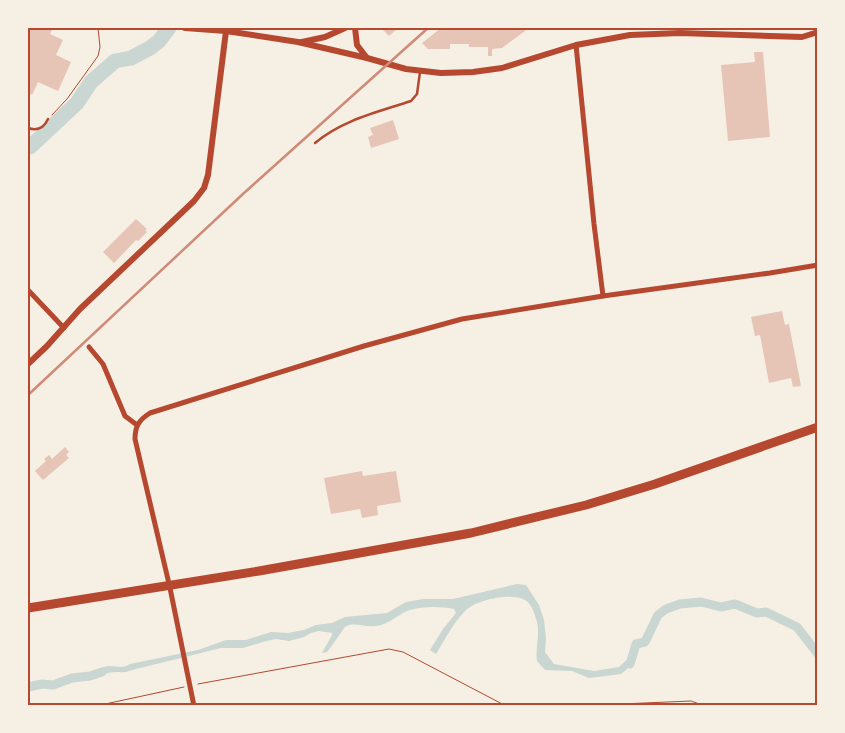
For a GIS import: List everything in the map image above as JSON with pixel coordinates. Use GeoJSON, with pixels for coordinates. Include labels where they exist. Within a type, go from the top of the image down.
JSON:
{"type":"FeatureCollection","features":[{"type":"Feature","properties":{"kind":"highway"},"geometry":{"type":"LineString","coordinates":[[775,441],[818,420]]}},
{"type":"Feature","properties":{"kind":"highway"},"geometry":{"type":"LineString","coordinates":[[28,608],[278,568],[471,533],[578,507],[655,484],[818,427]]}},
{"type":"Feature","properties":{"kind":"street"},"geometry":{"type":"LineString","coordinates":[[184,28],[226,31],[298,42],[367,58],[406,70],[473,72],[502,68],[576,45],[630,35],[680,33],[802,36],[818,32]]}},
{"type":"Feature","properties":{"kind":"street"},"geometry":{"type":"LineString","coordinates":[[298,42],[325,37],[345,28]]}},
{"type":"Feature","properties":{"kind":"street"},"geometry":{"type":"LineString","coordinates":[[355,28],[357,45],[367,58]]}},
{"type":"Feature","properties":{"kind":"street"},"geometry":{"type":"LineString","coordinates":[[28,364],[80,309],[194,201],[204,188],[208,175],[226,31]]}},
{"type":"Feature","properties":{"kind":"street"},"geometry":{"type":"LineString","coordinates":[[576,45],[603,296]]}},
{"type":"Feature","properties":{"kind":"street"},"geometry":{"type":"LineString","coordinates":[[194,706],[178,626],[135,439],[137,425],[143,417],[150,413],[370,344],[462,319],[603,296],[818,265]]}},
{"type":"Feature","properties":{"kind":"street"},"geometry":{"type":"LineString","coordinates":[[28,290],[64,328]]}},
{"type":"Feature","properties":{"kind":"street"},"geometry":{"type":"LineString","coordinates":[[88,347],[103,364],[125,416],[137,425]]}},
{"type":"Feature","properties":{"kind":"lane"},"geometry":{"type":"LineString","coordinates":[[315,143],[328,132],[349,122],[411,101],[417,94],[420,71]]}},
{"type":"Feature","properties":{"kind":"lane"},"geometry":{"type":"LineString","coordinates":[[28,128],[33,130],[40,129],[48,119]]}},
{"type":"Feature","properties":{"kind":"path"},"geometry":{"type":"LineString","coordinates":[[48,119],[67,100],[98,56],[100,47],[98,28]]}},
{"type":"Feature","properties":{"kind":"path"},"geometry":{"type":"LineString","coordinates":[[96,706],[191,685],[389,649],[403,652],[506,706]]}},
{"type":"Feature","properties":{"kind":"path"},"geometry":{"type":"LineString","coordinates":[[574,706],[691,702],[705,706]]}},
{"type":"Feature","properties":{"kind":"shaded area"},"geometry":{"type":"Polygon","coordinates":[[[517,584],[526,585],[539,605],[544,620],[545,652],[554,664],[594,671],[619,667],[634,653],[633,664],[621,674],[589,678],[572,671],[545,670],[537,661],[537,624],[531,605],[519,598],[503,597],[486,600],[466,610],[436,654],[430,650],[456,613],[454,609],[424,607],[407,611],[380,625],[349,625],[345,627],[327,652],[322,653],[332,633],[319,631],[289,641],[276,639],[243,648],[221,648],[128,672],[109,673],[90,679],[92,671],[109,666],[120,667],[198,650],[226,640],[246,640],[271,632],[288,633],[304,630],[316,625],[332,623],[345,617],[387,613],[406,602],[423,599],[453,599],[517,584]]]}},
{"type":"Feature","properties":{"kind":"building"},"geometry":{"type":"Polygon","coordinates":[[[28,28],[53,28],[50,34],[63,40],[56,55],[71,62],[58,91],[38,82],[32,95],[28,92],[28,28]]]}},
{"type":"Feature","properties":{"kind":"building"},"geometry":{"type":"Polygon","coordinates":[[[381,28],[398,28],[389,36],[381,28]]]}},
{"type":"Feature","properties":{"kind":"building"},"geometry":{"type":"Polygon","coordinates":[[[441,28],[529,28],[502,48],[492,49],[492,56],[488,56],[488,47],[469,47],[469,44],[450,44],[450,49],[428,49],[422,43],[441,28]]]}},
{"type":"Feature","properties":{"kind":"building"},"geometry":{"type":"Polygon","coordinates":[[[754,52],[763,52],[770,137],[728,141],[721,65],[755,62],[754,52]]]}},
{"type":"Feature","properties":{"kind":"building"},"geometry":{"type":"Polygon","coordinates":[[[393,120],[399,139],[371,148],[368,137],[373,135],[370,128],[393,120]]]}},
{"type":"Feature","properties":{"kind":"building"},"geometry":{"type":"Polygon","coordinates":[[[136,219],[147,229],[145,230],[147,232],[138,241],[136,240],[114,263],[103,252],[136,219]]]}},
{"type":"Feature","properties":{"kind":"building"},"geometry":{"type":"Polygon","coordinates":[[[782,311],[785,325],[789,324],[801,386],[793,387],[791,378],[769,383],[760,335],[755,336],[751,317],[782,311]]]}},
{"type":"Feature","properties":{"kind":"building"},"geometry":{"type":"Polygon","coordinates":[[[65,447],[69,452],[66,455],[69,458],[43,480],[35,471],[46,461],[44,459],[49,455],[52,459],[65,447]]]}},
{"type":"Feature","properties":{"kind":"building"},"geometry":{"type":"Polygon","coordinates":[[[362,471],[363,476],[396,471],[401,502],[377,506],[378,515],[362,518],[360,509],[331,514],[324,478],[362,471]]]}},
{"type":"Feature","properties":{"kind":"waterway"},"geometry":{"type":"LineString","coordinates":[[28,147],[77,103],[91,82],[115,61],[131,58],[150,48],[159,41],[169,28]]}},
{"type":"Feature","properties":{"kind":"waterway"},"geometry":{"type":"LineString","coordinates":[[630,664],[636,644],[645,642],[658,615],[666,609],[680,604],[701,602],[721,607],[735,604],[757,613],[766,612],[797,627],[818,654]]}},
{"type":"Feature","properties":{"kind":"waterway"},"geometry":{"type":"LineString","coordinates":[[28,687],[42,684],[53,685],[72,678],[90,676],[102,672]]}},
{"type":"Feature","properties":{"kind":"railway"},"geometry":{"type":"LineString","coordinates":[[28,395],[244,193],[428,28]]}}]}
